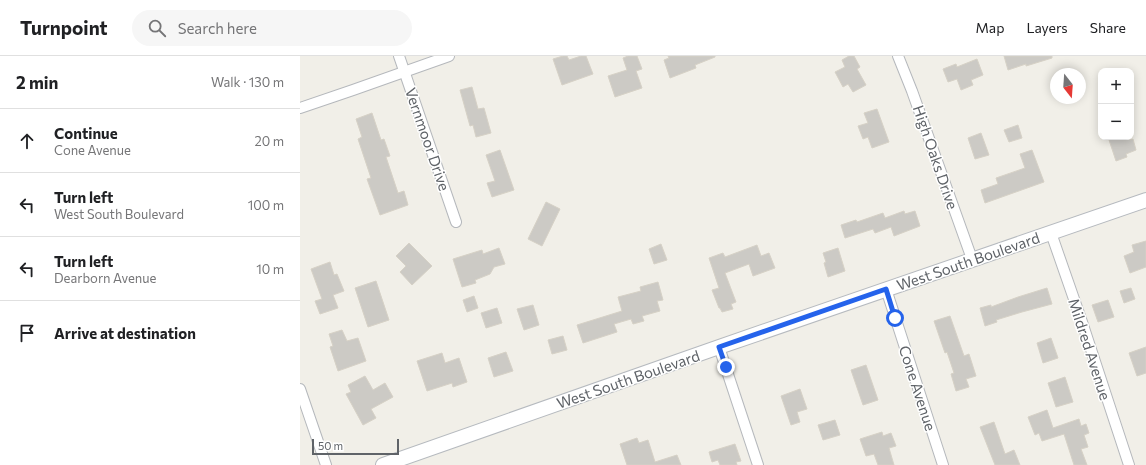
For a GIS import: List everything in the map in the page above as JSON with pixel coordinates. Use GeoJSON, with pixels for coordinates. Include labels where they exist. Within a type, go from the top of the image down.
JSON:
{"type":"FeatureCollection","features":[{"type":"Feature","properties":{"kind":"street","name":"Vernmoor Drive"},"geometry":{"type":"LineString","coordinates":[[399,56],[456,222]]}},
{"type":"Feature","properties":{"kind":"street"},"geometry":{"type":"LineString","coordinates":[[300,108],[449,56]]}},
{"type":"Feature","properties":{"kind":"street","name":"High Oaks Drive"},"geometry":{"type":"LineString","coordinates":[[898,56],[972,259]]}},
{"type":"Feature","properties":{"kind":"street","name":"West South Boulevard"},"geometry":{"type":"LineString","coordinates":[[383,465],[972,259],[1146,200]]}},
{"type":"Feature","properties":{"kind":"street","name":"Mildred Avenue"},"geometry":{"type":"LineString","coordinates":[[1051,233],[1129,465]]}},
{"type":"Feature","properties":{"kind":"street","name":"Cone Avenue"},"geometry":{"type":"LineString","coordinates":[[886,289],[943,465]]}},
{"type":"Feature","properties":{"kind":"street"},"geometry":{"type":"LineString","coordinates":[[719,347],[758,465]]}},
{"type":"Feature","properties":{"kind":"street"},"geometry":{"type":"LineString","coordinates":[[300,389],[326,465]]}},
{"type":"Feature","properties":{"kind":"building"},"geometry":{"type":"Polygon","coordinates":[[[567,56],[569,60],[586,56],[593,74],[562,85],[553,59],[567,56]]]}},
{"type":"Feature","properties":{"kind":"building"},"geometry":{"type":"Polygon","coordinates":[[[628,56],[637,56],[642,69],[636,71],[642,88],[615,97],[608,76],[627,70],[623,58],[628,56]]]}},
{"type":"Feature","properties":{"kind":"building"},"geometry":{"type":"Polygon","coordinates":[[[668,56],[715,57],[695,65],[696,68],[670,78],[664,60],[669,58],[668,56]]]}},
{"type":"Feature","properties":{"kind":"building"},"geometry":{"type":"Polygon","coordinates":[[[849,56],[854,56],[860,67],[857,69],[866,85],[853,92],[848,84],[843,87],[835,72],[845,67],[842,60],[849,56]]]}},
{"type":"Feature","properties":{"kind":"building"},"geometry":{"type":"Polygon","coordinates":[[[1004,56],[1052,56],[1052,58],[1008,70],[1004,56]]]}},
{"type":"Feature","properties":{"kind":"building"},"geometry":{"type":"Polygon","coordinates":[[[977,59],[983,75],[971,80],[973,85],[961,90],[957,79],[948,82],[943,69],[956,64],[957,67],[977,59]]]}},
{"type":"Feature","properties":{"kind":"building"},"geometry":{"type":"Polygon","coordinates":[[[472,87],[478,109],[484,108],[491,133],[476,137],[473,125],[470,126],[460,90],[472,87]]]}},
{"type":"Feature","properties":{"kind":"building"},"geometry":{"type":"Polygon","coordinates":[[[877,109],[889,142],[872,148],[868,137],[863,139],[858,126],[868,123],[864,113],[877,109]]]}},
{"type":"Feature","properties":{"kind":"building"},"geometry":{"type":"Polygon","coordinates":[[[372,113],[381,140],[384,139],[390,156],[386,157],[398,193],[404,191],[408,205],[380,215],[367,179],[371,178],[358,139],[362,137],[356,119],[372,113]]]}},
{"type":"Feature","properties":{"kind":"building"},"geometry":{"type":"Polygon","coordinates":[[[1018,125],[1022,138],[1009,142],[1004,130],[1018,125]]]}},
{"type":"Feature","properties":{"kind":"building"},"geometry":{"type":"Polygon","coordinates":[[[981,133],[989,155],[975,159],[968,138],[981,133]]]}},
{"type":"Feature","properties":{"kind":"building"},"geometry":{"type":"Polygon","coordinates":[[[1109,140],[1133,140],[1136,150],[1126,154],[1127,157],[1116,161],[1109,140]]]}},
{"type":"Feature","properties":{"kind":"building"},"geometry":{"type":"Polygon","coordinates":[[[500,150],[514,190],[492,197],[487,183],[495,181],[486,155],[500,150]]]}},
{"type":"Feature","properties":{"kind":"building"},"geometry":{"type":"Polygon","coordinates":[[[1032,150],[1044,182],[985,203],[981,190],[998,184],[996,178],[1025,168],[1020,154],[1032,150]]]}},
{"type":"Feature","properties":{"kind":"building"},"geometry":{"type":"Polygon","coordinates":[[[546,202],[560,209],[542,246],[528,239],[546,202]]]}},
{"type":"Feature","properties":{"kind":"building"},"geometry":{"type":"Polygon","coordinates":[[[904,211],[905,214],[915,211],[920,226],[894,236],[891,227],[875,233],[873,229],[845,238],[841,225],[856,220],[857,222],[883,213],[885,218],[904,211]]]}},
{"type":"Feature","properties":{"kind":"building"},"geometry":{"type":"Polygon","coordinates":[[[1146,241],[1146,267],[1130,273],[1124,256],[1134,252],[1132,245],[1146,241]]]}},
{"type":"Feature","properties":{"kind":"building"},"geometry":{"type":"Polygon","coordinates":[[[409,243],[432,266],[412,285],[400,272],[406,266],[396,256],[409,243]]]}},
{"type":"Feature","properties":{"kind":"building"},"geometry":{"type":"Polygon","coordinates":[[[661,244],[667,260],[654,264],[649,249],[661,244]]]}},
{"type":"Feature","properties":{"kind":"building"},"geometry":{"type":"Polygon","coordinates":[[[757,245],[761,256],[769,253],[775,268],[753,276],[749,264],[725,273],[736,302],[731,304],[733,309],[722,312],[712,290],[719,288],[709,258],[723,253],[725,257],[757,245]]]}},
{"type":"Feature","properties":{"kind":"building"},"geometry":{"type":"Polygon","coordinates":[[[499,248],[505,264],[494,267],[490,274],[475,280],[476,283],[462,287],[453,259],[482,250],[483,254],[499,248]]]}},
{"type":"Feature","properties":{"kind":"building"},"geometry":{"type":"Polygon","coordinates":[[[838,248],[845,271],[828,277],[823,253],[838,248]]]}},
{"type":"Feature","properties":{"kind":"building"},"geometry":{"type":"Polygon","coordinates":[[[330,262],[334,275],[337,274],[344,291],[333,295],[338,308],[320,314],[315,301],[322,299],[311,269],[330,262]]]}},
{"type":"Feature","properties":{"kind":"building"},"geometry":{"type":"Polygon","coordinates":[[[376,281],[389,320],[368,327],[355,288],[376,281]]]}},
{"type":"Feature","properties":{"kind":"building"},"geometry":{"type":"Polygon","coordinates":[[[658,282],[663,300],[657,301],[660,311],[642,316],[644,321],[633,324],[631,319],[614,324],[617,332],[583,343],[577,325],[622,311],[618,297],[641,291],[640,287],[658,282]]]}},
{"type":"Feature","properties":{"kind":"building"},"geometry":{"type":"Polygon","coordinates":[[[1047,288],[1052,304],[996,320],[997,322],[985,326],[980,308],[991,305],[991,307],[1047,288]]]}},
{"type":"Feature","properties":{"kind":"building"},"geometry":{"type":"Polygon","coordinates":[[[1131,288],[1135,299],[1124,303],[1120,291],[1131,288]]]}},
{"type":"Feature","properties":{"kind":"building"},"geometry":{"type":"Polygon","coordinates":[[[474,296],[478,308],[467,312],[463,300],[474,296]]]}},
{"type":"Feature","properties":{"kind":"building"},"geometry":{"type":"Polygon","coordinates":[[[1108,300],[1114,317],[1098,322],[1092,305],[1108,300]]]}},
{"type":"Feature","properties":{"kind":"building"},"geometry":{"type":"Polygon","coordinates":[[[533,305],[539,325],[524,330],[517,309],[533,305]]]}},
{"type":"Feature","properties":{"kind":"building"},"geometry":{"type":"Polygon","coordinates":[[[497,308],[502,323],[486,328],[481,313],[497,308]]]}},
{"type":"Feature","properties":{"kind":"building"},"geometry":{"type":"Polygon","coordinates":[[[950,316],[964,356],[969,354],[976,376],[966,379],[969,387],[956,391],[951,374],[954,373],[947,352],[945,353],[934,321],[950,316]]]}},
{"type":"Feature","properties":{"kind":"building"},"geometry":{"type":"Polygon","coordinates":[[[342,330],[347,341],[358,338],[366,361],[338,371],[330,347],[333,346],[329,334],[342,330]]]}},
{"type":"Feature","properties":{"kind":"building"},"geometry":{"type":"Polygon","coordinates":[[[563,336],[567,350],[552,354],[548,340],[563,336]]]}},
{"type":"Feature","properties":{"kind":"building"},"geometry":{"type":"Polygon","coordinates":[[[1051,338],[1058,358],[1043,363],[1037,343],[1051,338]]]}},
{"type":"Feature","properties":{"kind":"building"},"geometry":{"type":"Polygon","coordinates":[[[1146,347],[1146,373],[1137,376],[1129,353],[1146,347]]]}},
{"type":"Feature","properties":{"kind":"building"},"geometry":{"type":"Polygon","coordinates":[[[506,352],[513,371],[494,377],[488,358],[506,352]]]}},
{"type":"Feature","properties":{"kind":"building"},"geometry":{"type":"Polygon","coordinates":[[[442,353],[445,363],[459,358],[467,382],[453,387],[452,383],[427,391],[417,361],[442,353]]]}},
{"type":"Feature","properties":{"kind":"building"},"geometry":{"type":"Polygon","coordinates":[[[866,365],[878,400],[863,405],[851,370],[866,365]]]}},
{"type":"Feature","properties":{"kind":"building"},"geometry":{"type":"Polygon","coordinates":[[[365,376],[373,390],[385,383],[393,397],[371,409],[376,418],[363,425],[346,394],[351,392],[348,385],[365,376]]]}},
{"type":"Feature","properties":{"kind":"building"},"geometry":{"type":"Polygon","coordinates":[[[1065,377],[1073,402],[1056,407],[1048,383],[1065,377]]]}},
{"type":"Feature","properties":{"kind":"building"},"geometry":{"type":"Polygon","coordinates":[[[800,389],[807,409],[797,412],[800,422],[791,425],[781,396],[800,389]]]}},
{"type":"Feature","properties":{"kind":"building"},"geometry":{"type":"Polygon","coordinates":[[[1047,410],[1053,428],[1079,419],[1081,426],[1086,424],[1089,433],[1084,435],[1088,447],[1081,449],[1087,465],[1074,465],[1064,434],[1042,441],[1039,433],[1035,435],[1028,417],[1047,410]]]}},
{"type":"Feature","properties":{"kind":"building"},"geometry":{"type":"Polygon","coordinates":[[[835,420],[840,435],[823,440],[818,425],[835,420]]]}},
{"type":"Feature","properties":{"kind":"building"},"geometry":{"type":"Polygon","coordinates":[[[994,422],[1005,454],[1014,450],[1020,465],[995,465],[980,427],[994,422]]]}},
{"type":"Feature","properties":{"kind":"building"},"geometry":{"type":"Polygon","coordinates":[[[882,432],[883,436],[891,433],[896,446],[889,448],[894,465],[878,465],[874,454],[866,456],[860,439],[882,432]]]}},
{"type":"Feature","properties":{"kind":"building"},"geometry":{"type":"Polygon","coordinates":[[[637,438],[639,443],[648,440],[655,462],[677,455],[681,465],[627,465],[620,444],[637,438]]]}},
{"type":"Feature","properties":{"kind":"building"},"geometry":{"type":"Polygon","coordinates":[[[735,444],[741,461],[736,462],[737,465],[720,465],[718,460],[712,462],[709,452],[735,444]]]}},
{"type":"Feature","properties":{"kind":"route"},"geometry":{"type":"LineString","coordinates":[[726,367],[719,347],[886,289],[895,318]]}}]}
